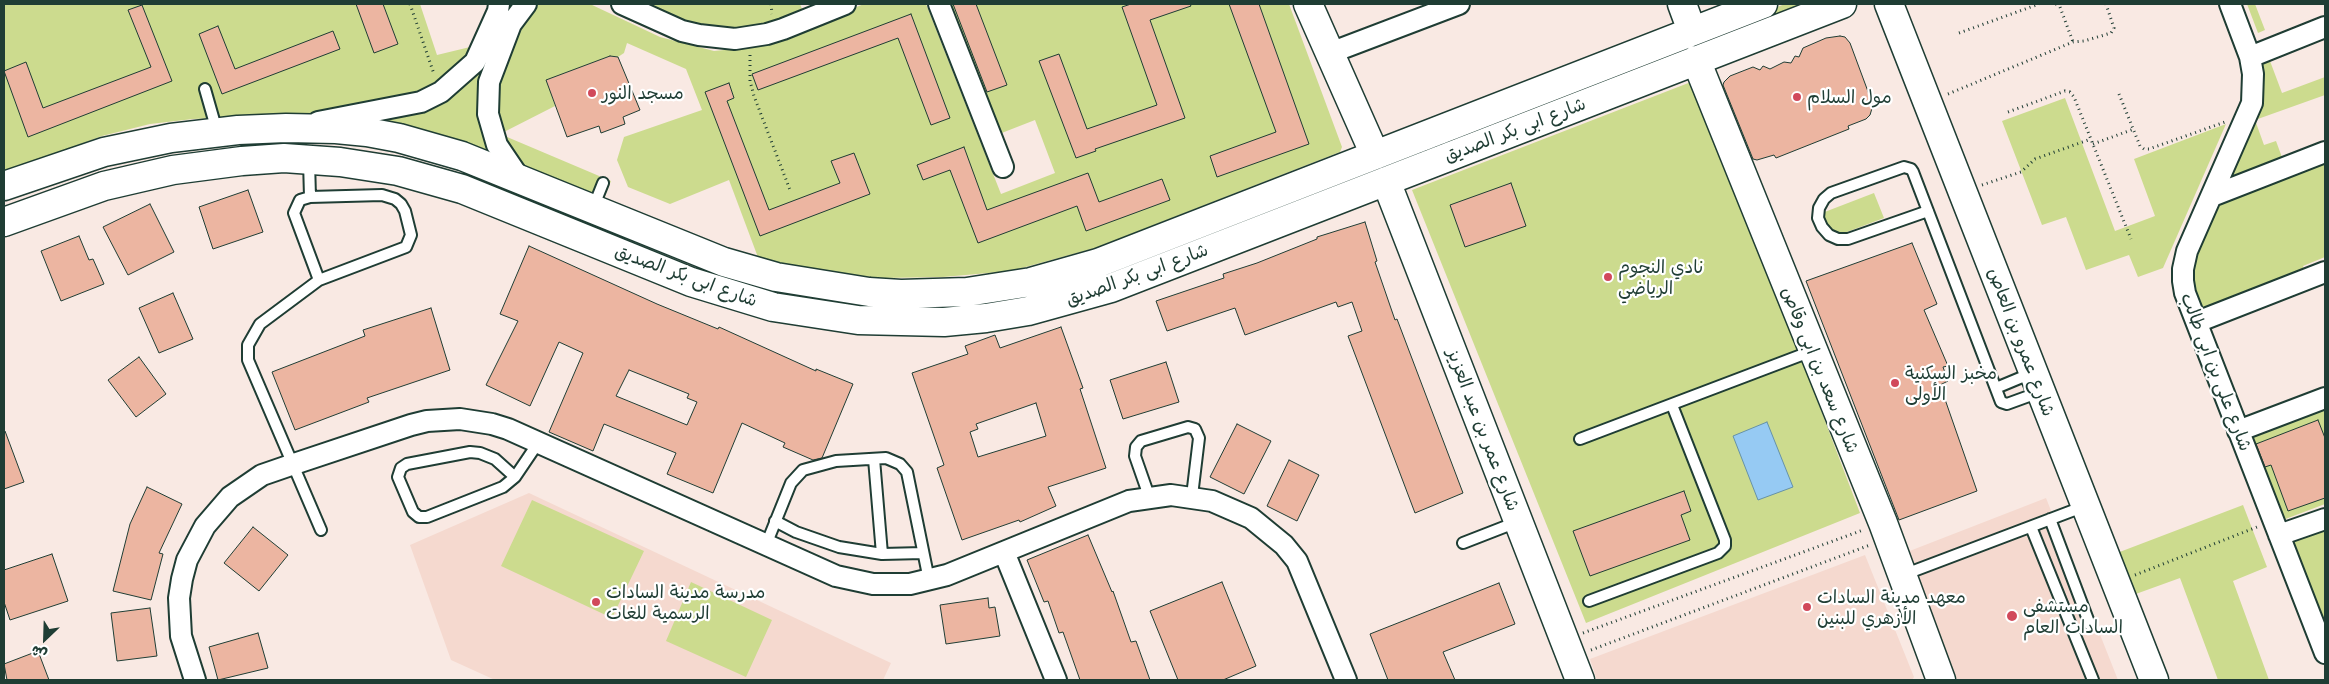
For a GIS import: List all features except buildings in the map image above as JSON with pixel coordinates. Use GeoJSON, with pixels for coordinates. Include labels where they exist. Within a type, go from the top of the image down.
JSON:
{"type":"FeatureCollection","features":[{"type":"Feature","properties":{"kind":"main road"},"geometry":{"type":"LineString","coordinates":[[1308,4],[1375,155]]}},
{"type":"Feature","properties":{"kind":"main road"},"geometry":{"type":"LineString","coordinates":[[1682,4],[1692,31]]}},
{"type":"Feature","properties":{"kind":"main road","name":"شارع ابى بكر الصديق"},"geometry":{"type":"LineString","coordinates":[[4,186],[104,152],[171,138],[217,132],[286,128],[336,128],[399,138],[462,156],[724,262],[791,280],[836,288],[901,294],[975,291],[1031,282],[1065,274],[1098,263],[1763,4]]}},
{"type":"Feature","properties":{"kind":"main road","name":"شارع ابى بكر الصديق"},"geometry":{"type":"LineString","coordinates":[[4,222],[104,186],[165,172],[242,160],[308,159],[398,171],[462,189],[691,282],[773,307],[815,315],[884,322],[944,322],[986,318],[1070,301],[1111,288],[1842,4]]}},
{"type":"Feature","properties":{"kind":"main road","name":"شارع عمرو بن العاص"},"geometry":{"type":"LineString","coordinates":[[1889,4],[2154,680]]}},
{"type":"Feature","properties":{"kind":"main road","name":"شارع سعد بن ابى وقاص"},"geometry":{"type":"LineString","coordinates":[[1696,60],[1812,351],[1886,530],[1941,680]]}},
{"type":"Feature","properties":{"kind":"main road"},"geometry":{"type":"LineString","coordinates":[[1487,111],[1498,137]]}},
{"type":"Feature","properties":{"kind":"main road","name":"شارع عمر بن عبد العزيز"},"geometry":{"type":"LineString","coordinates":[[1386,181],[1572,659]]}},
{"type":"Feature","properties":{"kind":"main road"},"geometry":{"type":"LineString","coordinates":[[691,282],[702,253]]}},
{"type":"Feature","properties":{"kind":"main road"},"geometry":{"type":"LineString","coordinates":[[1065,274],[1070,301]]}},
{"type":"Feature","properties":{"kind":"street"},"geometry":{"type":"LineString","coordinates":[[286,128],[421,102],[441,92],[475,62],[498,11],[499,4]]}},
{"type":"Feature","properties":{"kind":"street"},"geometry":{"type":"LineString","coordinates":[[520,180],[497,145],[488,114],[489,90],[497,56],[511,24],[526,4]]}},
{"type":"Feature","properties":{"kind":"street"},"geometry":{"type":"LineString","coordinates":[[622,4],[682,31],[699,36],[717,38],[751,37],[783,29],[845,4]]}},
{"type":"Feature","properties":{"kind":"street"},"geometry":{"type":"LineString","coordinates":[[939,4],[1003,167]]}},
{"type":"Feature","properties":{"kind":"street"},"geometry":{"type":"LineString","coordinates":[[1330,53],[1458,4]]}},
{"type":"Feature","properties":{"kind":"street","name":"شارع على بن ابى طالب"},"geometry":{"type":"LineString","coordinates":[[2230,4],[2250,57],[2253,88],[2252,103],[2187,250],[2183,269],[2185,294],[2276,528],[2323,642]]}},
{"type":"Feature","properties":{"kind":"street"},"geometry":{"type":"LineString","coordinates":[[2250,57],[2325,27]]}},
{"type":"Feature","properties":{"kind":"street"},"geometry":{"type":"LineString","coordinates":[[2212,196],[2325,152]]}},
{"type":"Feature","properties":{"kind":"street"},"geometry":{"type":"LineString","coordinates":[[2197,322],[2325,272]]}},
{"type":"Feature","properties":{"kind":"street"},"geometry":{"type":"LineString","coordinates":[[2238,431],[2325,398]]}},
{"type":"Feature","properties":{"kind":"street"},"geometry":{"type":"LineString","coordinates":[[195,680],[185,655],[179,617],[182,579],[195,543],[211,518],[230,497],[262,475],[411,425],[443,420],[492,424],[524,435],[538,443],[836,576],[854,581],[892,585],[929,580],[1004,552],[1129,501],[1149,496],[1192,496],[1212,501],[1251,518],[1284,545],[1297,561],[1346,680]]}},
{"type":"Feature","properties":{"kind":"street"},"geometry":{"type":"LineString","coordinates":[[2276,528],[2325,518]]}},
{"type":"Feature","properties":{"kind":"street"},"geometry":{"type":"LineString","coordinates":[[1004,552],[1056,680]]}},
{"type":"Feature","properties":{"kind":"lane"},"geometry":{"type":"LineString","coordinates":[[206,89],[217,132]]}},
{"type":"Feature","properties":{"kind":"lane"},"geometry":{"type":"LineString","coordinates":[[308,159],[310,197]]}},
{"type":"Feature","properties":{"kind":"lane"},"geometry":{"type":"LineString","coordinates":[[1928,211],[1848,239],[1838,239],[1829,235],[1822,228],[1818,218],[1819,208],[1824,199],[1831,193],[1908,167],[1913,172],[1928,211],[1996,388],[2001,402],[2008,404],[2037,382]]}},
{"type":"Feature","properties":{"kind":"lane"},"geometry":{"type":"LineString","coordinates":[[592,209],[602,183]]}},
{"type":"Feature","properties":{"kind":"lane"},"geometry":{"type":"LineString","coordinates":[[319,280],[294,213],[296,205],[300,200],[310,197],[382,194],[401,204],[405,211],[411,235],[409,243],[402,249],[319,280],[260,324],[248,345],[248,360],[321,530]]}},
{"type":"Feature","properties":{"kind":"lane"},"geometry":{"type":"LineString","coordinates":[[1580,439],[1812,351]]}},
{"type":"Feature","properties":{"kind":"lane"},"geometry":{"type":"LineString","coordinates":[[1996,388],[2037,382]]}},
{"type":"Feature","properties":{"kind":"lane"},"geometry":{"type":"LineString","coordinates":[[1589,601],[1718,553],[1725,546],[1725,540],[1672,405]]}},
{"type":"Feature","properties":{"kind":"lane"},"geometry":{"type":"LineString","coordinates":[[1149,496],[1135,456],[1136,447],[1142,441],[1188,427],[1195,429],[1199,438],[1192,496]]}},
{"type":"Feature","properties":{"kind":"lane"},"geometry":{"type":"LineString","coordinates":[[515,477],[495,459],[480,453],[470,452],[407,464],[401,468],[398,477],[413,512],[423,517],[503,487],[515,477],[538,443]]}},
{"type":"Feature","properties":{"kind":"lane"},"geometry":{"type":"LineString","coordinates":[[874,459],[882,554]]}},
{"type":"Feature","properties":{"kind":"lane"},"geometry":{"type":"LineString","coordinates":[[766,545],[791,482],[803,470],[836,461],[894,460],[906,472],[929,580]]}},
{"type":"Feature","properties":{"kind":"lane"},"geometry":{"type":"LineString","coordinates":[[1902,576],[2085,506]]}},
{"type":"Feature","properties":{"kind":"lane"},"geometry":{"type":"LineString","coordinates":[[2050,519],[2090,625]]}},
{"type":"Feature","properties":{"kind":"lane"},"geometry":{"type":"LineString","coordinates":[[775,521],[817,540],[839,547],[882,554],[923,553]]}},
{"type":"Feature","properties":{"kind":"lane"},"geometry":{"type":"LineString","coordinates":[[1463,543],[1518,521]]}},
{"type":"Feature","properties":{"kind":"lane"},"geometry":{"type":"LineString","coordinates":[[2032,526],[2093,680]]}},
{"type":"Feature","properties":{"kind":"path"},"geometry":{"type":"LineString","coordinates":[[410,4],[441,92]]}},
{"type":"Feature","properties":{"kind":"path"},"geometry":{"type":"LineString","coordinates":[[1959,33],[2040,4]]}},
{"type":"Feature","properties":{"kind":"path"},"geometry":{"type":"LineString","coordinates":[[2056,4],[2060,7],[2073,42]]}},
{"type":"Feature","properties":{"kind":"path"},"geometry":{"type":"LineString","coordinates":[[1927,103],[2073,42],[2084,41],[2114,31],[2106,4]]}},
{"type":"Feature","properties":{"kind":"path"},"geometry":{"type":"LineString","coordinates":[[751,37],[749,65],[752,88],[790,190]]}},
{"type":"Feature","properties":{"kind":"path"},"geometry":{"type":"LineString","coordinates":[[2008,112],[2065,91],[2070,92],[2074,96],[2130,238]]}},
{"type":"Feature","properties":{"kind":"path"},"geometry":{"type":"LineString","coordinates":[[2119,94],[2140,146],[2149,149],[2247,115]]}},
{"type":"Feature","properties":{"kind":"path"},"geometry":{"type":"LineString","coordinates":[[2093,144],[2134,129]]}},
{"type":"Feature","properties":{"kind":"path"},"geometry":{"type":"LineString","coordinates":[[1963,192],[2021,172],[2035,159],[2091,139]]}},
{"type":"Feature","properties":{"kind":"path"},"geometry":{"type":"LineString","coordinates":[[2116,583],[2276,528]]}},
{"type":"Feature","properties":{"kind":"path"},"geometry":{"type":"LineString","coordinates":[[1572,659],[1886,530]]}},
{"type":"Feature","properties":{"kind":"path"},"geometry":{"type":"LineString","coordinates":[[1572,659],[1886,530]]}},
{"type":"Feature","properties":{"kind":"shaded area","name":"مدرسة مدينة السادات الرسمية للغات"},"geometry":{"type":"Polygon","coordinates":[[[529,493],[891,663],[883,680],[495,680],[451,660],[410,545],[529,493]]]}},
{"type":"Feature","properties":{"kind":"shaded area","name":"مستشفى السادات العام"},"geometry":{"type":"Polygon","coordinates":[[[2046,498],[2118,680],[1957,680],[1907,552],[2046,498]]]}},
{"type":"Feature","properties":{"kind":"shaded area","name":"معهد مدينة السادات الأزهري للبنين"},"geometry":{"type":"Polygon","coordinates":[[[1865,555],[1914,677],[1912,680],[1597,680],[1590,659],[1865,555]]]}},
{"type":"Feature","properties":{"kind":"green space"},"geometry":{"type":"Polygon","coordinates":[[[4,4],[420,4],[437,55],[470,47],[484,53],[505,4],[590,4],[660,37],[714,51],[755,47],[864,4],[926,4],[1001,194],[1055,173],[1035,120],[994,136],[941,4],[1289,4],[1342,147],[1340,152],[1095,248],[1011,271],[943,277],[881,278],[812,271],[759,260],[729,180],[670,204],[628,187],[617,160],[624,137],[702,110],[686,69],[627,43],[624,53],[618,57],[610,56],[547,80],[555,106],[500,134],[611,181],[603,201],[489,152],[393,124],[290,115],[193,119],[150,124],[102,136],[4,173],[4,4]]]}},
{"type":"Feature","properties":{"kind":"green space"},"geometry":{"type":"Polygon","coordinates":[[[640,4],[800,4],[802,9],[778,19],[774,32],[699,28],[640,4]]]}},
{"type":"Feature","properties":{"kind":"green space"},"geometry":{"type":"Polygon","coordinates":[[[1785,4],[1809,4],[1439,147],[1492,120],[1785,4]]]}},
{"type":"Feature","properties":{"kind":"green space"},"geometry":{"type":"Polygon","coordinates":[[[2247,4],[2255,4],[2265,30],[2258,33],[2247,4]]]}},
{"type":"Feature","properties":{"kind":"green space"},"geometry":{"type":"Polygon","coordinates":[[[2270,61],[2282,93],[2325,77],[2325,95],[2255,120],[2264,145],[2276,141],[2283,160],[2230,178],[2258,103],[2255,66],[2270,61]]]}},
{"type":"Feature","properties":{"kind":"green space","name":"نادي النجوم الرياضي"},"geometry":{"type":"Polygon","coordinates":[[[1691,82],[1803,363],[1860,513],[1586,623],[1412,190],[1691,82]]]}},
{"type":"Feature","properties":{"kind":"green space"},"geometry":{"type":"Polygon","coordinates":[[[2065,98],[2115,231],[2155,216],[2134,159],[2226,124],[2163,268],[2138,277],[2129,255],[2086,270],[2066,217],[2042,225],[2002,121],[2065,98]]]}},
{"type":"Feature","properties":{"kind":"green space"},"geometry":{"type":"Polygon","coordinates":[[[2325,158],[2325,257],[2303,266],[2305,273],[2200,310],[2194,291],[2192,258],[2217,200],[2325,158]]]}},
{"type":"Feature","properties":{"kind":"green space"},"geometry":{"type":"Polygon","coordinates":[[[1874,193],[1884,218],[1831,238],[1822,213],[1874,193]]]}},
{"type":"Feature","properties":{"kind":"green space"},"geometry":{"type":"Polygon","coordinates":[[[2325,408],[2325,504],[2275,523],[2243,439],[2325,408]]]}},
{"type":"Feature","properties":{"kind":"green space"},"geometry":{"type":"Polygon","coordinates":[[[532,500],[644,551],[612,618],[501,566],[532,500]]]}},
{"type":"Feature","properties":{"kind":"green space"},"geometry":{"type":"Polygon","coordinates":[[[2243,505],[2267,567],[2233,581],[2269,680],[2218,680],[2180,578],[2133,595],[2117,553],[2243,505]]]}},
{"type":"Feature","properties":{"kind":"green space"},"geometry":{"type":"Polygon","coordinates":[[[2325,529],[2325,629],[2285,545],[2325,529]]]}},
{"type":"Feature","properties":{"kind":"green space"},"geometry":{"type":"Polygon","coordinates":[[[691,582],[772,620],[746,677],[666,641],[691,582]]]}},
{"type":"Feature","properties":{"kind":"water"},"geometry":{"type":"Polygon","coordinates":[[[1767,422],[1793,487],[1758,500],[1733,436],[1767,422]]]}},
{"type":"Feature","properties":{"kind":"place","name":"مسجد النور"},"geometry":{"type":"Point","coordinates":[592,93]}},
{"type":"Feature","properties":{"kind":"place","name":"مول السلام"},"geometry":{"type":"Point","coordinates":[1797,97]}},
{"type":"Feature","properties":{"kind":"place","name":"نادي النجوم الرياضي"},"geometry":{"type":"Point","coordinates":[1608,277]}},
{"type":"Feature","properties":{"kind":"place","name":"مخبز السكنية الأولى"},"geometry":{"type":"Point","coordinates":[1895,383]}},
{"type":"Feature","properties":{"kind":"place","name":"مدرسة مدينة السادات الرسمية للغات"},"geometry":{"type":"Point","coordinates":[596,602]}},
{"type":"Feature","properties":{"kind":"place","name":"معهد مدينة السادات الأزهري للبنين"},"geometry":{"type":"Point","coordinates":[1807,607]}},
{"type":"Feature","properties":{"kind":"place","name":"مستشفى السادات العام"},"geometry":{"type":"Point","coordinates":[2012,616]}}]}
